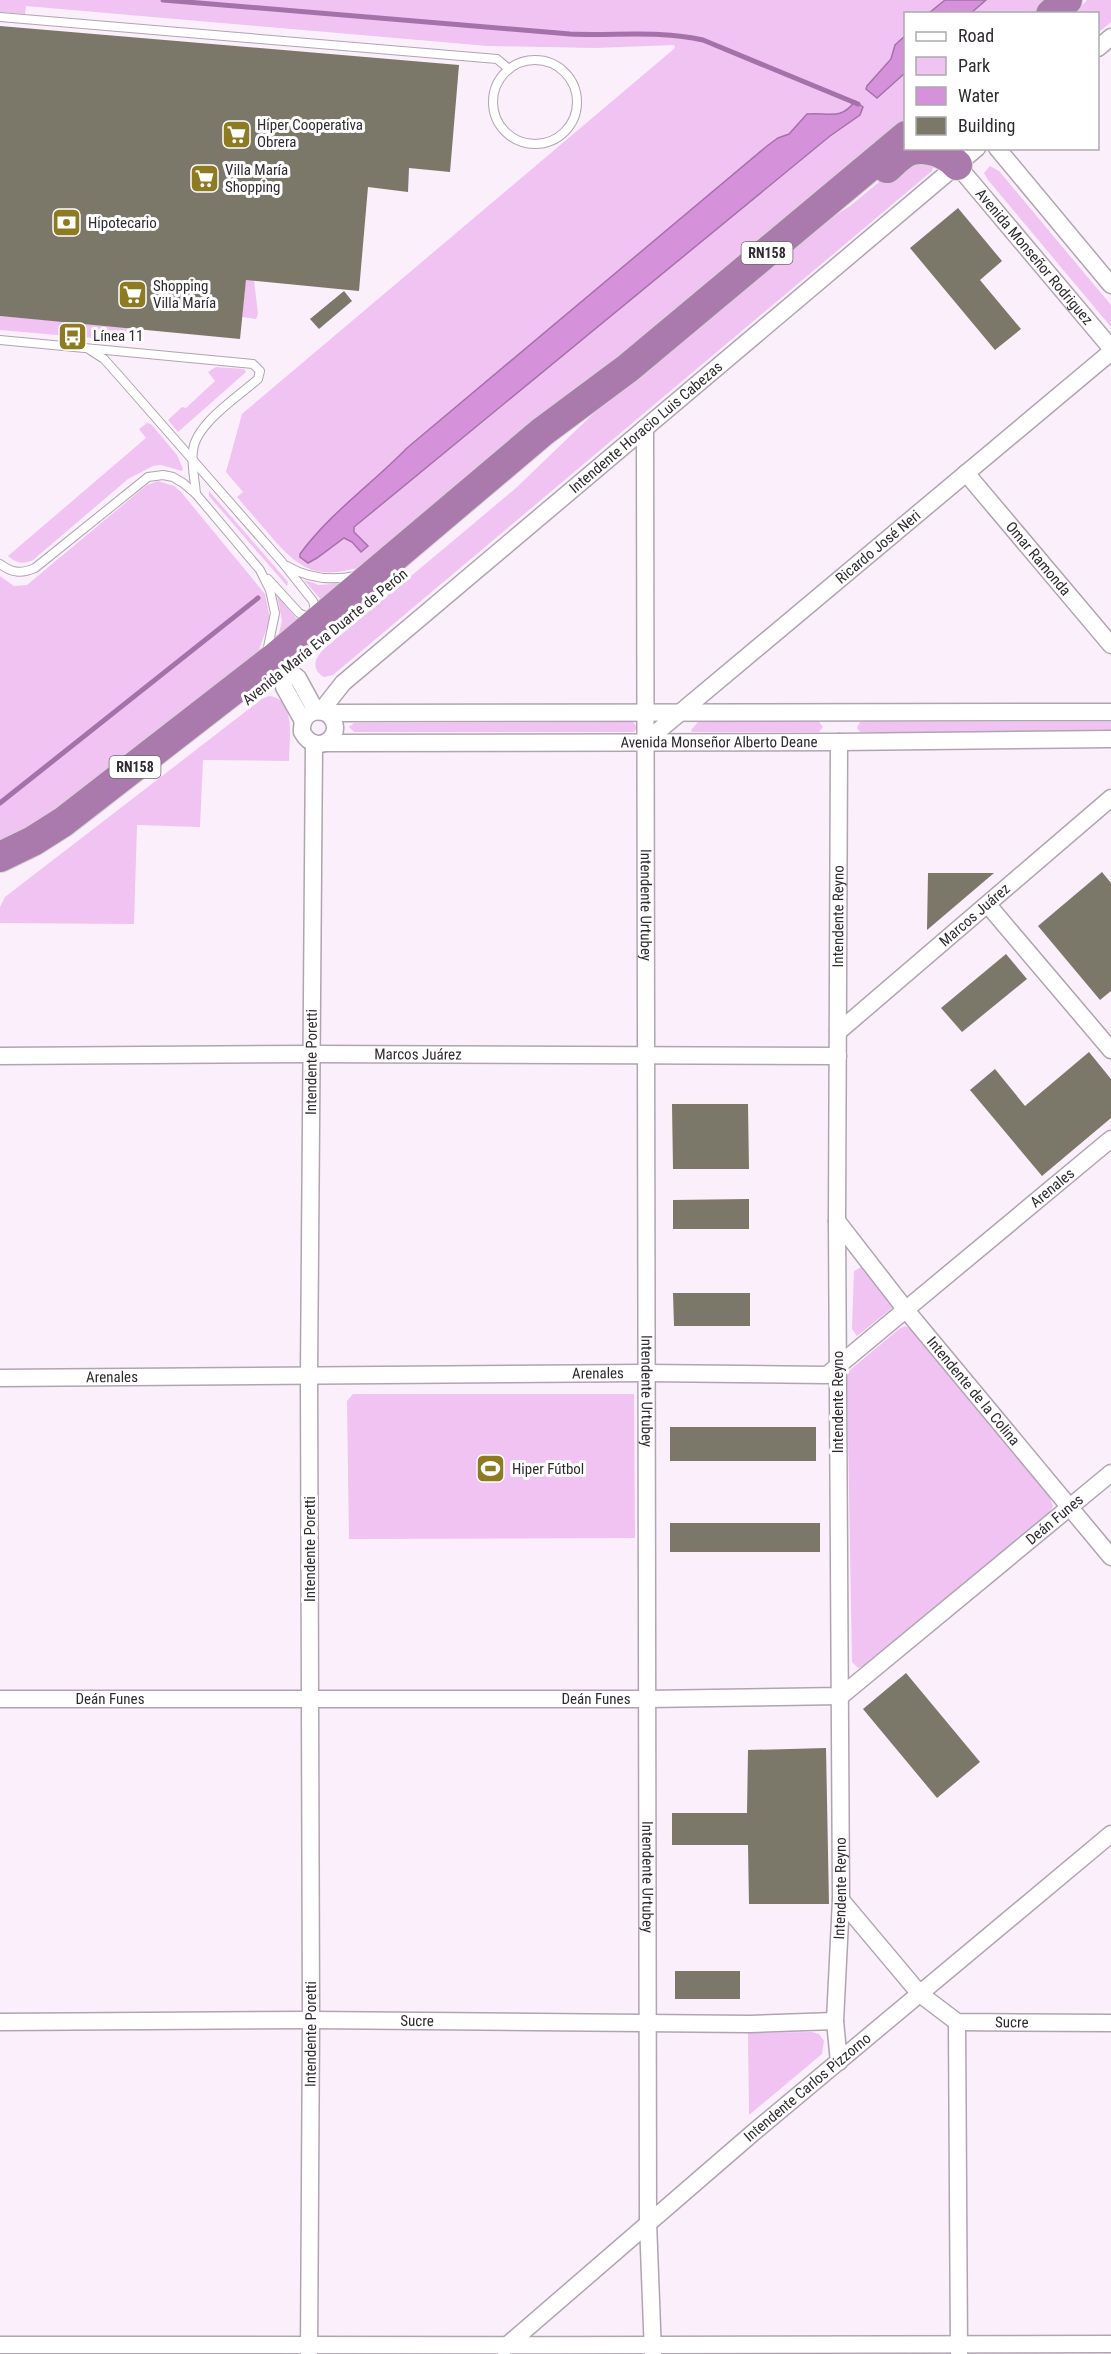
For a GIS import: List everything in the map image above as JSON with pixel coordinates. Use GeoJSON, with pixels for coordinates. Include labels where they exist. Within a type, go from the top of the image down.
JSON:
{"type":"FeatureCollection","features":[{"type":"Feature","properties":{"kind":"highway"},"geometry":{"type":"LineString","coordinates":[[1053,12],[1067,0]]}},
{"type":"Feature","properties":{"kind":"highway"},"geometry":{"type":"LineString","coordinates":[[1070,12],[1080,0]]}},
{"type":"Feature","properties":{"kind":"highway","name":"Avenida María Eva Duarte de Perón"},"geometry":{"type":"LineString","coordinates":[[0,878],[117,806],[382,568],[542,432],[628,368],[788,235],[904,150]]}},
{"type":"Feature","properties":{"kind":"highway"},"geometry":{"type":"LineString","coordinates":[[930,150],[967,157]]}},
{"type":"Feature","properties":{"kind":"highway","name":"Avenida María Eva Duarte de Perón"},"geometry":{"type":"LineString","coordinates":[[0,857],[33,841],[71,816],[508,488],[628,368]]}},
{"type":"Feature","properties":{"kind":"street"},"geometry":{"type":"LineString","coordinates":[[1099,47],[1111,37]]}},
{"type":"Feature","properties":{"kind":"street"},"geometry":{"type":"LineString","coordinates":[[999,150],[1111,285]]}},
{"type":"Feature","properties":{"kind":"street","name":"Avenida Monseñor Rodriguez"},"geometry":{"type":"LineString","coordinates":[[967,157],[1111,350]]}},
{"type":"Feature","properties":{"kind":"street","name":"Intendente Horacio Luis Cabezas"},"geometry":{"type":"LineString","coordinates":[[316,714],[343,683],[967,157]]}},
{"type":"Feature","properties":{"kind":"street","name":"Ricardo José Neri"},"geometry":{"type":"LineString","coordinates":[[645,742],[1111,350]]}},
{"type":"Feature","properties":{"kind":"street","name":"Intendente Urtubey"},"geometry":{"type":"LineString","coordinates":[[645,428],[647,2023],[648,2222],[653,2349]]}},
{"type":"Feature","properties":{"kind":"street","name":"Omar Ramonda"},"geometry":{"type":"LineString","coordinates":[[966,473],[1111,645]]}},
{"type":"Feature","properties":{"kind":"street"},"geometry":{"type":"LineString","coordinates":[[275,664],[298,678],[316,714]]}},
{"type":"Feature","properties":{"kind":"street","name":"Avenida Monseñor Alberto Deane"},"geometry":{"type":"LineString","coordinates":[[316,714],[1111,712]]}},
{"type":"Feature","properties":{"kind":"street"},"geometry":{"type":"LineString","coordinates":[[316,714],[330,716],[335,725],[333,735],[320,743],[309,741],[302,732],[316,714]]}},
{"type":"Feature","properties":{"kind":"street","name":"Avenida Monseñor Alberto Deane"},"geometry":{"type":"LineString","coordinates":[[320,743],[1111,739]]}},
{"type":"Feature","properties":{"kind":"street","name":"Intendente Reyno"},"geometry":{"type":"LineString","coordinates":[[839,742],[837,1221],[841,1696],[840,1900],[835,2021],[839,2062]]}},
{"type":"Feature","properties":{"kind":"street","name":"Intendente Poretti"},"geometry":{"type":"LineString","coordinates":[[309,2351],[311,2020],[309,1375],[312,1054],[320,743]]}},
{"type":"Feature","properties":{"kind":"street","name":"Marcos Juárez"},"geometry":{"type":"LineString","coordinates":[[838,1032],[1111,798]]}},
{"type":"Feature","properties":{"kind":"street"},"geometry":{"type":"LineString","coordinates":[[988,905],[1111,1050]]}},
{"type":"Feature","properties":{"kind":"street","name":"Marcos Juárez"},"geometry":{"type":"LineString","coordinates":[[0,1056],[312,1054],[838,1056]]}},
{"type":"Feature","properties":{"kind":"street","name":"Arenales"},"geometry":{"type":"LineString","coordinates":[[0,1378],[646,1373],[827,1375],[1111,1139]]}},
{"type":"Feature","properties":{"kind":"street","name":"Intendente de la Colina"},"geometry":{"type":"LineString","coordinates":[[837,1221],[906,1310],[1111,1557]]}},
{"type":"Feature","properties":{"kind":"street","name":"Deán Funes"},"geometry":{"type":"LineString","coordinates":[[0,1699],[647,1699],[841,1696],[1111,1473]]}},
{"type":"Feature","properties":{"kind":"street","name":"Intendente Carlos Pizzorno"},"geometry":{"type":"LineString","coordinates":[[502,2349],[648,2222],[1111,1834]]}},
{"type":"Feature","properties":{"kind":"street"},"geometry":{"type":"LineString","coordinates":[[840,1900],[920,1994],[957,2022],[959,2349]]}},
{"type":"Feature","properties":{"kind":"street","name":"Sucre"},"geometry":{"type":"LineString","coordinates":[[0,2022],[311,2020],[750,2024],[835,2021]]}},
{"type":"Feature","properties":{"kind":"street","name":"Sucre"},"geometry":{"type":"LineString","coordinates":[[957,2022],[1111,2023]]}},
{"type":"Feature","properties":{"kind":"street"},"geometry":{"type":"LineString","coordinates":[[0,2345],[309,2351],[959,2349],[1111,2344]]}},
{"type":"Feature","properties":{"kind":"lane"},"geometry":{"type":"LineString","coordinates":[[0,17],[498,59],[509,69]]}},
{"type":"Feature","properties":{"kind":"lane"},"geometry":{"type":"LineString","coordinates":[[536,60],[550,63],[570,80],[576,92],[577,106],[574,119],[556,139],[530,144],[506,133],[497,121],[493,107],[494,93],[499,80],[509,69],[521,62],[536,60]]}},
{"type":"Feature","properties":{"kind":"lane"},"geometry":{"type":"LineString","coordinates":[[0,340],[253,364],[257,367],[260,371],[258,379],[205,425],[194,445],[196,494]]}},
{"type":"Feature","properties":{"kind":"lane"},"geometry":{"type":"LineString","coordinates":[[90,350],[104,359],[282,562],[313,601],[320,626]]}},
{"type":"Feature","properties":{"kind":"lane"},"geometry":{"type":"LineString","coordinates":[[0,564],[15,572],[35,568],[148,477],[163,475],[173,477],[196,494],[299,613],[320,626]]}},
{"type":"Feature","properties":{"kind":"lane"},"geometry":{"type":"LineString","coordinates":[[282,562],[304,575],[330,579],[354,576],[382,568]]}},
{"type":"Feature","properties":{"kind":"lane"},"geometry":{"type":"LineString","coordinates":[[260,570],[270,590],[275,613],[271,639],[275,664]]}},
{"type":"Feature","properties":{"kind":"green space"},"geometry":{"type":"Polygon","coordinates":[[[0,0],[1055,0],[1040,12],[904,12],[904,127],[364,566],[336,572],[314,570],[294,560],[237,497],[243,492],[226,472],[242,414],[675,48],[674,45],[595,48],[488,46],[26,6],[25,14],[0,12],[0,0]]]}},
{"type":"Feature","properties":{"kind":"green space"},"geometry":{"type":"Polygon","coordinates":[[[1087,0],[1111,0],[1111,22],[1099,32],[1099,12],[1076,12],[1087,0]]]}},
{"type":"Feature","properties":{"kind":"green space"},"geometry":{"type":"Polygon","coordinates":[[[903,162],[934,165],[932,171],[333,675],[324,677],[317,671],[315,664],[324,649],[516,488],[621,387],[788,246],[850,206],[903,162]]]}},
{"type":"Feature","properties":{"kind":"green space"},"geometry":{"type":"Polygon","coordinates":[[[990,166],[999,171],[1111,305],[1111,327],[988,180],[984,173],[990,166]]]}},
{"type":"Feature","properties":{"kind":"green space"},"geometry":{"type":"Polygon","coordinates":[[[246,279],[254,280],[258,314],[256,319],[242,317],[246,279]]]}},
{"type":"Feature","properties":{"kind":"green space"},"geometry":{"type":"Polygon","coordinates":[[[0,316],[127,327],[126,341],[0,330],[0,316]]]}},
{"type":"Feature","properties":{"kind":"green space"},"geometry":{"type":"Polygon","coordinates":[[[216,367],[244,369],[246,372],[178,432],[168,420],[182,407],[186,408],[215,381],[208,372],[216,367]]]}},
{"type":"Feature","properties":{"kind":"green space"},"geometry":{"type":"Polygon","coordinates":[[[147,423],[151,424],[177,455],[182,471],[161,465],[153,466],[128,479],[33,560],[20,562],[8,556],[146,438],[139,429],[147,423]]]}},
{"type":"Feature","properties":{"kind":"green space"},"geometry":{"type":"Polygon","coordinates":[[[158,481],[174,486],[181,492],[265,594],[270,619],[259,650],[215,696],[0,848],[0,576],[14,586],[27,585],[147,485],[158,481]]]}},
{"type":"Feature","properties":{"kind":"green space"},"geometry":{"type":"Polygon","coordinates":[[[209,491],[288,582],[287,586],[209,496],[209,491]]]}},
{"type":"Feature","properties":{"kind":"green space"},"geometry":{"type":"Polygon","coordinates":[[[304,580],[319,585],[346,583],[323,602],[304,580]]]}},
{"type":"Feature","properties":{"kind":"green space"},"geometry":{"type":"Polygon","coordinates":[[[277,595],[300,623],[278,637],[282,621],[277,595]]]}},
{"type":"Feature","properties":{"kind":"green space"},"geometry":{"type":"Polygon","coordinates":[[[269,696],[284,704],[288,712],[289,761],[203,760],[200,827],[137,825],[134,924],[0,923],[0,907],[5,897],[262,699],[269,696]]]}},
{"type":"Feature","properties":{"kind":"green space"},"geometry":{"type":"Polygon","coordinates":[[[633,722],[637,727],[634,732],[354,732],[349,727],[354,723],[633,722]]]}},
{"type":"Feature","properties":{"kind":"green space"},"geometry":{"type":"Polygon","coordinates":[[[698,722],[819,722],[823,727],[819,732],[692,732],[691,730],[698,722]]]}},
{"type":"Feature","properties":{"kind":"green space"},"geometry":{"type":"Polygon","coordinates":[[[860,722],[1111,722],[1111,732],[860,732],[857,728],[860,722]]]}},
{"type":"Feature","properties":{"kind":"green space"},"geometry":{"type":"Polygon","coordinates":[[[861,1267],[891,1303],[892,1308],[857,1336],[852,1329],[854,1271],[861,1267]]]}},
{"type":"Feature","properties":{"kind":"green space"},"geometry":{"type":"Polygon","coordinates":[[[905,1326],[911,1329],[1050,1498],[1053,1506],[1049,1513],[867,1665],[858,1668],[852,1662],[847,1376],[850,1370],[905,1326]]]}},
{"type":"Feature","properties":{"kind":"green space","name":"Hiper Fútbol"},"geometry":{"type":"Polygon","coordinates":[[[353,1394],[634,1394],[635,1538],[349,1539],[347,1401],[353,1394]]]}},
{"type":"Feature","properties":{"kind":"green space"},"geometry":{"type":"Polygon","coordinates":[[[812,2032],[819,2034],[824,2041],[822,2054],[749,2115],[748,2033],[812,2032]]]}},
{"type":"Feature","properties":{"kind":"water"},"geometry":{"type":"Polygon","coordinates":[[[945,0],[986,0],[972,12],[930,12],[945,0]]]}},
{"type":"Feature","properties":{"kind":"water"},"geometry":{"type":"Polygon","coordinates":[[[904,37],[904,74],[877,98],[866,89],[867,86],[891,59],[895,45],[904,37]]]}},
{"type":"Feature","properties":{"kind":"water"},"geometry":{"type":"Polygon","coordinates":[[[855,101],[863,107],[860,115],[830,136],[354,527],[354,532],[368,546],[361,552],[352,542],[344,538],[308,563],[300,557],[324,525],[407,448],[767,146],[789,134],[807,114],[839,113],[845,111],[855,101]]]}},
{"type":"Feature","properties":{"kind":"building","name":"Villa María Shopping"},"geometry":{"type":"Polygon","coordinates":[[[0,26],[459,65],[450,172],[409,168],[408,192],[368,187],[359,291],[246,280],[240,339],[0,316],[0,26]]]}},
{"type":"Feature","properties":{"kind":"building"},"geometry":{"type":"Polygon","coordinates":[[[958,208],[1002,261],[980,280],[1021,329],[995,350],[910,248],[958,208]]]}},
{"type":"Feature","properties":{"kind":"building"},"geometry":{"type":"Polygon","coordinates":[[[344,291],[352,301],[319,329],[310,319],[344,291]]]}},
{"type":"Feature","properties":{"kind":"building"},"geometry":{"type":"Polygon","coordinates":[[[1102,872],[1111,883],[1111,991],[1100,1000],[1038,926],[1102,872]]]}},
{"type":"Feature","properties":{"kind":"building"},"geometry":{"type":"Polygon","coordinates":[[[928,873],[994,873],[927,930],[928,873]]]}},
{"type":"Feature","properties":{"kind":"building"},"geometry":{"type":"Polygon","coordinates":[[[1006,954],[1027,979],[962,1032],[941,1008],[1006,954]]]}},
{"type":"Feature","properties":{"kind":"building"},"geometry":{"type":"Polygon","coordinates":[[[1089,1052],[1111,1079],[1111,1118],[1042,1176],[970,1090],[995,1069],[1025,1106],[1089,1052]]]}},
{"type":"Feature","properties":{"kind":"building"},"geometry":{"type":"Polygon","coordinates":[[[672,1104],[748,1104],[749,1169],[673,1169],[672,1104]]]}},
{"type":"Feature","properties":{"kind":"building"},"geometry":{"type":"Polygon","coordinates":[[[749,1199],[749,1229],[673,1229],[673,1200],[749,1199]]]}},
{"type":"Feature","properties":{"kind":"building"},"geometry":{"type":"Polygon","coordinates":[[[673,1293],[750,1293],[750,1326],[674,1326],[673,1293]]]}},
{"type":"Feature","properties":{"kind":"building"},"geometry":{"type":"Polygon","coordinates":[[[670,1427],[816,1427],[816,1461],[670,1461],[670,1427]]]}},
{"type":"Feature","properties":{"kind":"building"},"geometry":{"type":"Polygon","coordinates":[[[670,1523],[820,1523],[820,1552],[670,1552],[670,1523]]]}},
{"type":"Feature","properties":{"kind":"building"},"geometry":{"type":"Polygon","coordinates":[[[906,1673],[980,1762],[937,1798],[863,1709],[906,1673]]]}},
{"type":"Feature","properties":{"kind":"building"},"geometry":{"type":"Polygon","coordinates":[[[826,1748],[829,1904],[749,1904],[748,1845],[672,1845],[672,1813],[747,1813],[748,1750],[826,1748]]]}},
{"type":"Feature","properties":{"kind":"building"},"geometry":{"type":"Polygon","coordinates":[[[675,1971],[740,1971],[740,1999],[675,1999],[675,1971]]]}},
{"type":"Feature","properties":{"kind":"waterway"},"geometry":{"type":"LineString","coordinates":[[163,0],[570,34],[653,34],[686,37],[703,40],[858,104]]}},
{"type":"Feature","properties":{"kind":"waterway"},"geometry":{"type":"LineString","coordinates":[[0,803],[258,598]]}},
{"type":"Feature","properties":{"kind":"place","name":"Hiper Cooperativa Obrera"},"geometry":{"type":"Point","coordinates":[236,134]}},
{"type":"Feature","properties":{"kind":"place","name":"Villa María Shopping"},"geometry":{"type":"Point","coordinates":[204,179]}},
{"type":"Feature","properties":{"kind":"place","name":"Hipotecario"},"geometry":{"type":"Point","coordinates":[67,223]}},
{"type":"Feature","properties":{"kind":"place","name":"Shopping Villa María"},"geometry":{"type":"Point","coordinates":[132,295]}},
{"type":"Feature","properties":{"kind":"place","name":"Línea 11"},"geometry":{"type":"Point","coordinates":[72,336]}},
{"type":"Feature","properties":{"kind":"place","name":"Hiper Fútbol"},"geometry":{"type":"Point","coordinates":[491,1469]}}]}
